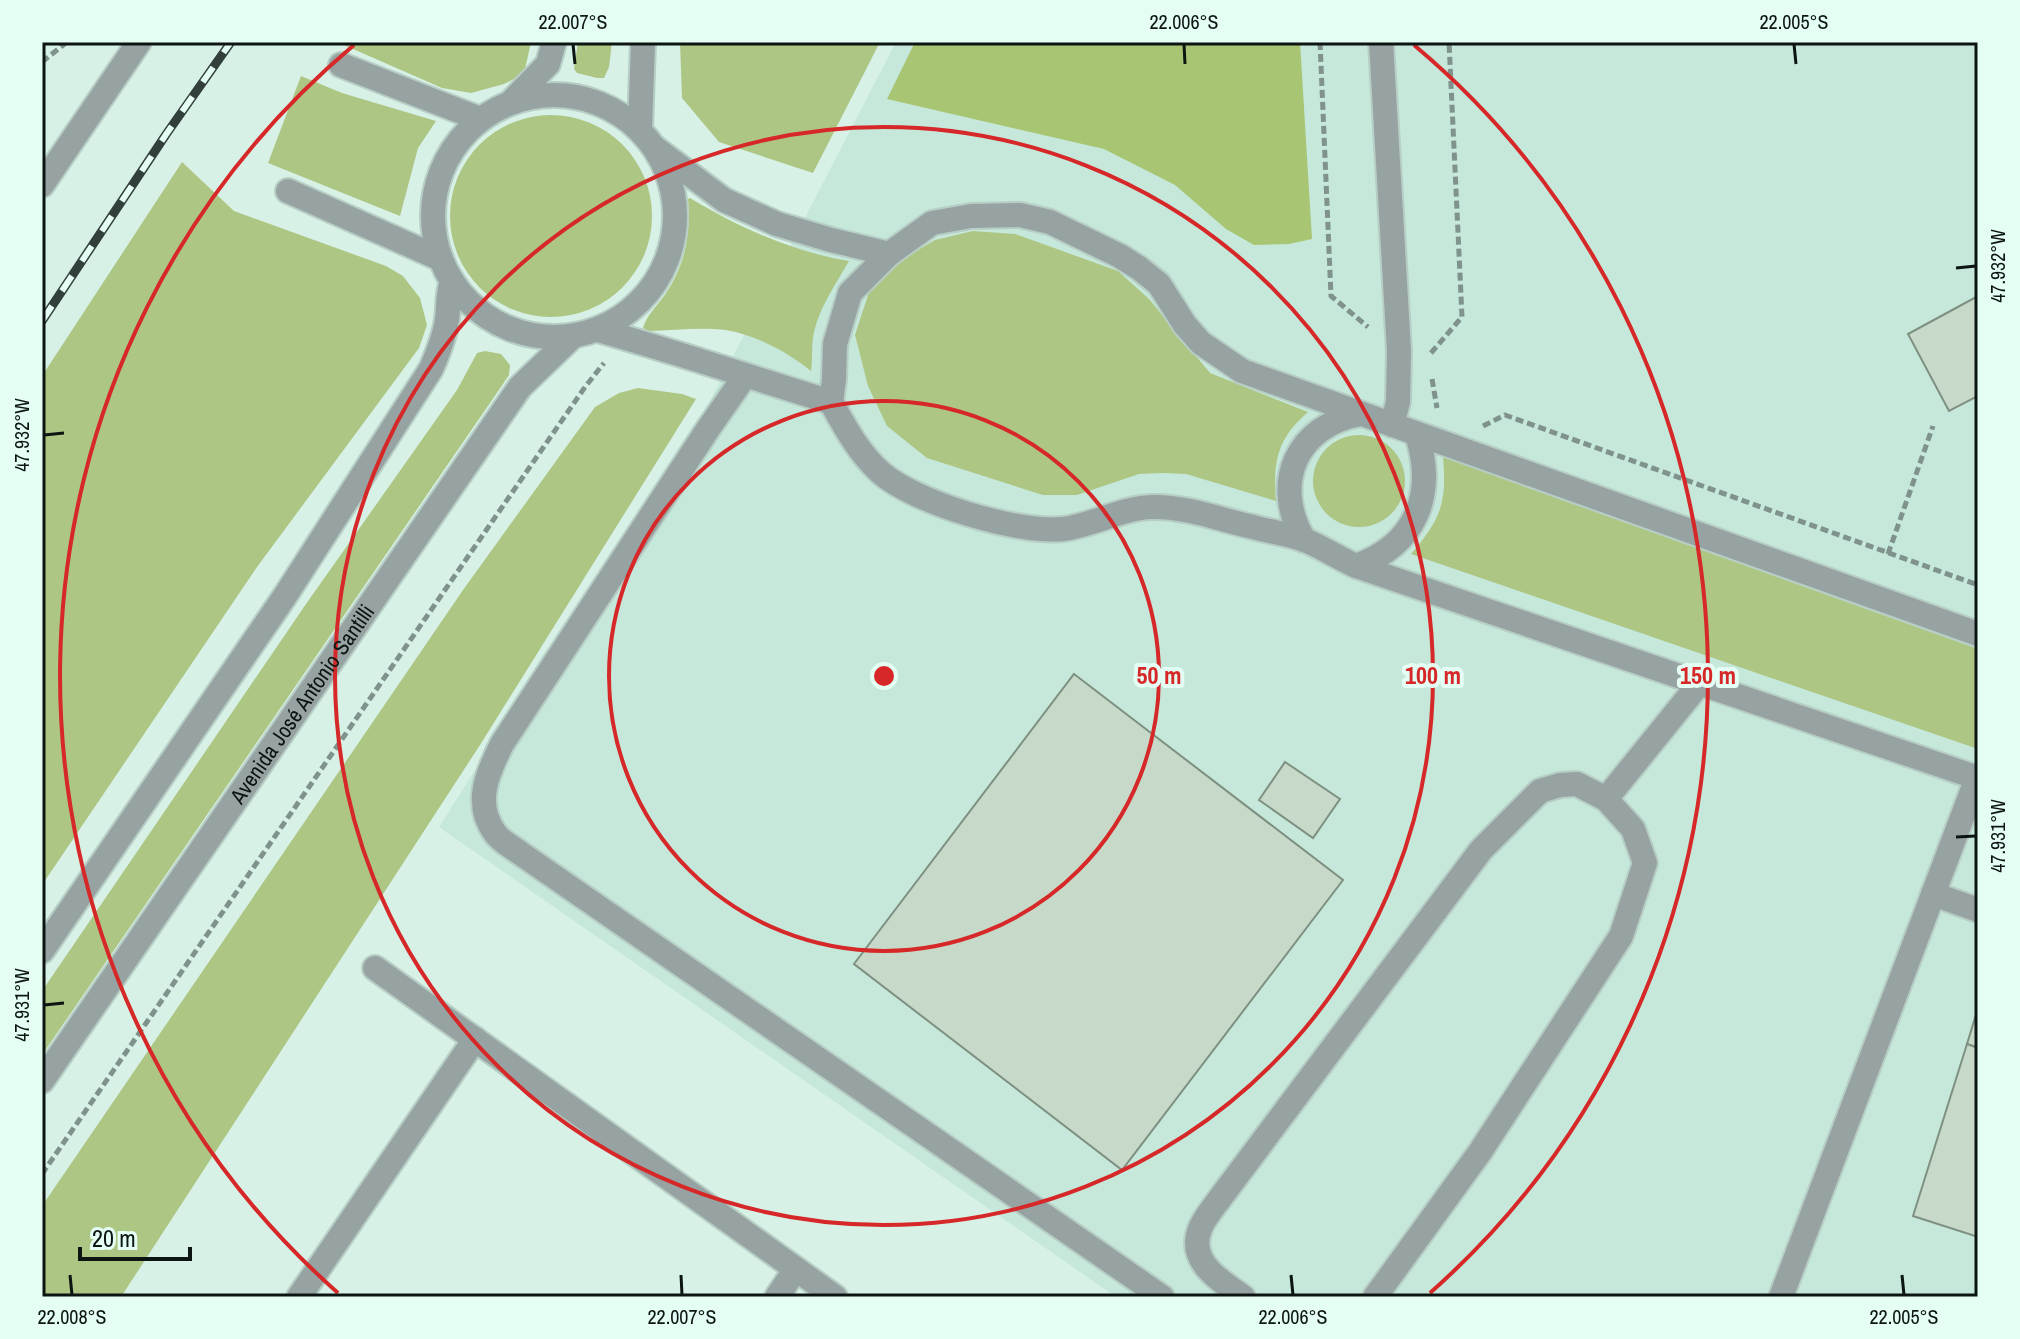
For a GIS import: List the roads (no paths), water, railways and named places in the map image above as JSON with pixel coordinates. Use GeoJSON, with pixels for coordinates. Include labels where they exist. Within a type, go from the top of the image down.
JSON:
{"type":"FeatureCollection","features":[{"type":"Feature","properties":{"kind":"street"},"geometry":{"type":"LineString","coordinates":[[42,185],[139,42]]}},
{"type":"Feature","properties":{"kind":"street"},"geometry":{"type":"LineString","coordinates":[[554,42],[548,64],[512,101],[480,119],[458,142],[443,168],[434,198],[434,229],[441,259],[452,281],[469,303],[491,320],[517,332],[544,337],[572,337],[598,330],[626,315],[648,293],[664,267],[674,237],[676,206],[669,175],[648,138],[643,42]]}},
{"type":"Feature","properties":{"kind":"street"},"geometry":{"type":"LineString","coordinates":[[1381,42],[1399,351],[1398,402],[1392,425]]}},
{"type":"Feature","properties":{"kind":"street"},"geometry":{"type":"LineString","coordinates":[[341,65],[480,119]]}},
{"type":"Feature","properties":{"kind":"street"},"geometry":{"type":"LineString","coordinates":[[512,101],[553,94],[594,100],[618,112],[724,200],[791,228],[889,254]]}},
{"type":"Feature","properties":{"kind":"street"},"geometry":{"type":"LineString","coordinates":[[288,191],[441,259]]}},
{"type":"Feature","properties":{"kind":"street"},"geometry":{"type":"LineString","coordinates":[[1781,1297],[1978,778],[1356,566],[1304,540],[1183,510],[1153,507],[1127,510],[1060,529],[1009,526],[927,500],[897,486],[879,471],[855,444],[831,402],[835,344],[850,293],[889,254],[932,223],[971,216],[1008,215],[1050,222],[1139,268],[1159,284],[1185,325],[1201,343],[1242,371],[1978,634]]}},
{"type":"Feature","properties":{"kind":"street"},"geometry":{"type":"LineString","coordinates":[[42,951],[285,596],[431,369],[442,340],[447,319],[447,296],[452,281]]}},
{"type":"Feature","properties":{"kind":"street"},"geometry":{"type":"LineString","coordinates":[[598,330],[831,402]]}},
{"type":"Feature","properties":{"kind":"street","name":"Avenida José Antonio Santilli"},"geometry":{"type":"LineString","coordinates":[[42,1081],[520,387],[572,337]]}},
{"type":"Feature","properties":{"kind":"street"},"geometry":{"type":"LineString","coordinates":[[745,376],[502,744],[487,775],[483,808],[495,834],[520,853],[1162,1297]]}},
{"type":"Feature","properties":{"kind":"street"},"geometry":{"type":"LineString","coordinates":[[1304,540],[1290,509],[1290,475],[1296,460],[1304,445],[1330,423],[1361,414]]}},
{"type":"Feature","properties":{"kind":"street"},"geometry":{"type":"LineString","coordinates":[[1356,566],[1392,547],[1407,531],[1418,511],[1425,469],[1417,435]]}},
{"type":"Feature","properties":{"kind":"street"},"geometry":{"type":"LineString","coordinates":[[1606,799],[1699,684]]}},
{"type":"Feature","properties":{"kind":"street"},"geometry":{"type":"LineString","coordinates":[[1243,1297],[1208,1271],[1198,1252],[1199,1230],[1481,850],[1540,791],[1577,784],[1606,799],[1633,829],[1645,863],[1621,936],[1480,1152],[1375,1297]]}},
{"type":"Feature","properties":{"kind":"street"},"geometry":{"type":"LineString","coordinates":[[1933,894],[1978,910]]}},
{"type":"Feature","properties":{"kind":"street"},"geometry":{"type":"LineString","coordinates":[[375,968],[835,1297]]}},
{"type":"Feature","properties":{"kind":"street"},"geometry":{"type":"LineString","coordinates":[[299,1297],[475,1039]]}},
{"type":"Feature","properties":{"kind":"street"},"geometry":{"type":"LineString","coordinates":[[777,1297],[795,1270]]}},
{"type":"Feature","properties":{"kind":"railway"},"geometry":{"type":"LineString","coordinates":[[42,321],[231,42]]}}]}
